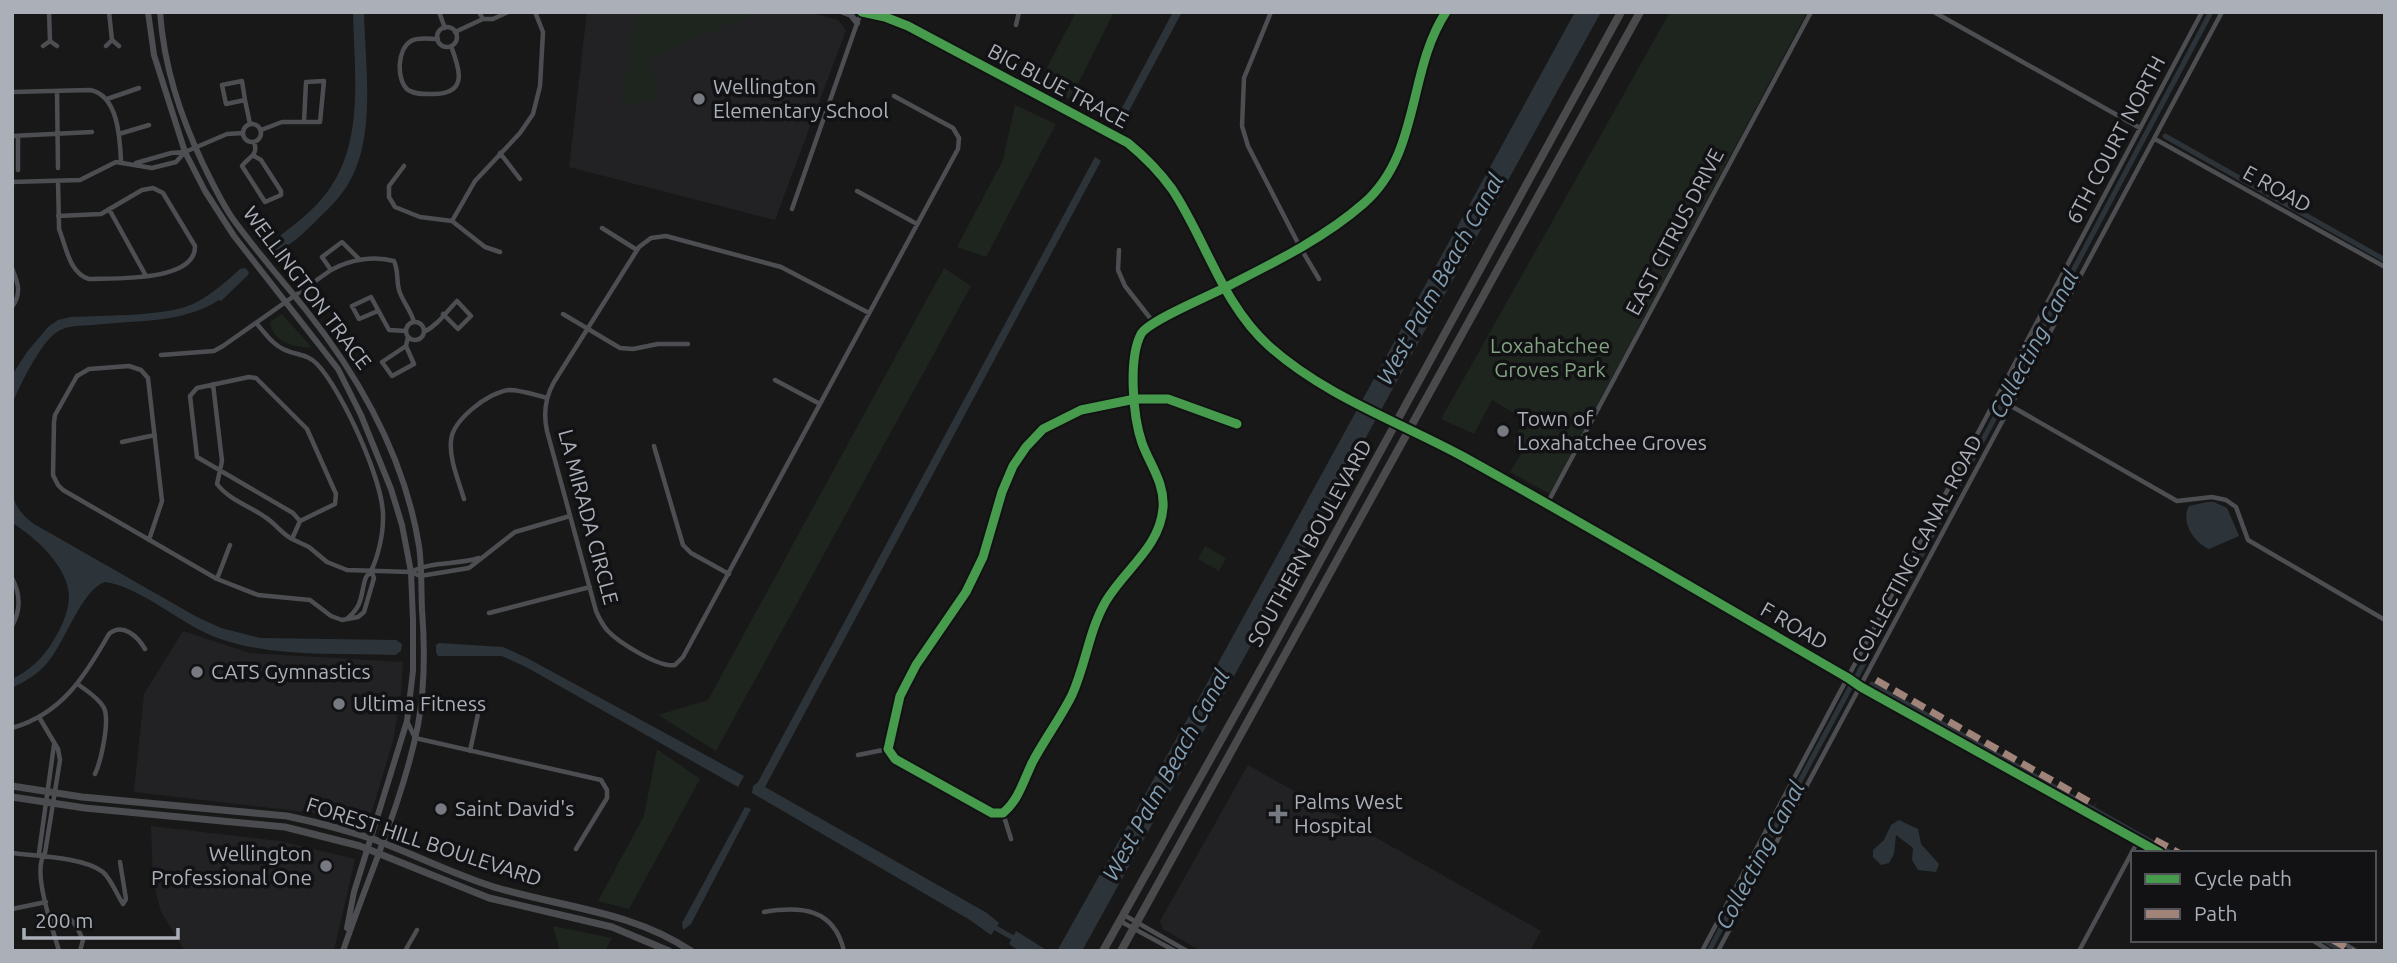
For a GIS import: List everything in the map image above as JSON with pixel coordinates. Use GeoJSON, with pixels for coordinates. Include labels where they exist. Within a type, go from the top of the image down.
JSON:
{"type":"FeatureCollection","features":[{"type":"Feature","properties":{"kind":"highway","name":"SOUTHERN BOULEVARD"},"geometry":{"type":"LineString","coordinates":[[1102,951],[1621,12]]}},
{"type":"Feature","properties":{"kind":"highway","name":"SOUTHERN BOULEVARD"},"geometry":{"type":"LineString","coordinates":[[1121,951],[1640,12]]}},
{"type":"Feature","properties":{"kind":"main road","name":"FOREST HILL BOULEVARD"},"geometry":{"type":"LineString","coordinates":[[12,786],[51,793],[287,816],[382,843],[474,880],[516,893],[614,916],[651,929],[691,951]]}},
{"type":"Feature","properties":{"kind":"main road","name":"FOREST HILL BOULEVARD"},"geometry":{"type":"LineString","coordinates":[[12,797],[285,827],[367,849],[489,898],[612,927],[669,951]]}},
{"type":"Feature","properties":{"kind":"main road"},"geometry":{"type":"LineString","coordinates":[[474,880],[489,898]]}},
{"type":"Feature","properties":{"kind":"street"},"geometry":{"type":"LineString","coordinates":[[49,12],[50,41]]}},
{"type":"Feature","properties":{"kind":"street"},"geometry":{"type":"LineString","coordinates":[[109,12],[112,40],[119,46]]}},
{"type":"Feature","properties":{"kind":"street","name":"WELLINGTON TRACE"},"geometry":{"type":"LineString","coordinates":[[148,12],[155,55],[185,152],[205,191],[234,236],[338,369],[361,415],[391,489],[402,525],[411,572],[413,620],[413,671],[407,721],[354,892],[343,951]]}},
{"type":"Feature","properties":{"kind":"street","name":"WELLINGTON TRACE"},"geometry":{"type":"LineString","coordinates":[[160,12],[166,60],[175,97],[196,148],[232,218],[328,338],[352,374],[387,443],[407,497],[419,547],[425,657],[415,738],[382,843],[343,951]]}},
{"type":"Feature","properties":{"kind":"street"},"geometry":{"type":"LineString","coordinates":[[439,12],[445,28],[455,32],[483,19],[493,19],[508,12]]}},
{"type":"Feature","properties":{"kind":"street"},"geometry":{"type":"LineString","coordinates":[[480,12],[483,19]]}},
{"type":"Feature","properties":{"kind":"street"},"geometry":{"type":"LineString","coordinates":[[483,19],[488,12]]}},
{"type":"Feature","properties":{"kind":"street"},"geometry":{"type":"LineString","coordinates":[[452,221],[475,181],[527,124],[538,98],[543,32],[536,13],[529,12]]}},
{"type":"Feature","properties":{"kind":"street"},"geometry":{"type":"LineString","coordinates":[[843,12],[851,15],[857,23]]}},
{"type":"Feature","properties":{"kind":"street"},"geometry":{"type":"LineString","coordinates":[[792,209],[861,12]]}},
{"type":"Feature","properties":{"kind":"street","name":"BIG BLUE TRACE"},"geometry":{"type":"LineString","coordinates":[[861,12],[908,26],[1128,143],[1158,171],[1173,191],[1240,313],[1269,346],[1347,400],[1410,430]]}},
{"type":"Feature","properties":{"kind":"street"},"geometry":{"type":"LineString","coordinates":[[1016,25],[1019,12]]}},
{"type":"Feature","properties":{"kind":"street"},"geometry":{"type":"LineString","coordinates":[[1271,12],[1244,78],[1242,126],[1248,146],[1319,279]]}},
{"type":"Feature","properties":{"kind":"street"},"geometry":{"type":"LineString","coordinates":[[888,749],[899,763],[983,810],[1003,813],[1013,802],[1072,694],[1102,607],[1153,541],[1161,523],[1163,506],[1160,483],[1142,443],[1135,399],[1134,353],[1142,331],[1300,247],[1337,225],[1367,201],[1389,171],[1408,132],[1427,46],[1446,12]]}},
{"type":"Feature","properties":{"kind":"street","name":"EAST CITRUS DRIVE"},"geometry":{"type":"LineString","coordinates":[[1547,504],[1811,12]]}},
{"type":"Feature","properties":{"kind":"street"},"geometry":{"type":"LineString","coordinates":[[1934,12],[2140,128]]}},
{"type":"Feature","properties":{"kind":"street","name":"6TH COURT NORTH"},"geometry":{"type":"LineString","coordinates":[[1702,951],[2202,12]]}},
{"type":"Feature","properties":{"kind":"street","name":"COLLECTING CANAL ROAD"},"geometry":{"type":"LineString","coordinates":[[1718,951],[2222,12]]}},
{"type":"Feature","properties":{"kind":"street"},"geometry":{"type":"LineString","coordinates":[[445,28],[439,33],[438,39],[443,46],[451,46]]}},
{"type":"Feature","properties":{"kind":"street"},"geometry":{"type":"LineString","coordinates":[[451,46],[456,40],[455,32]]}},
{"type":"Feature","properties":{"kind":"street"},"geometry":{"type":"LineString","coordinates":[[438,39],[416,39],[402,50],[401,78],[411,92],[445,94],[453,90],[460,74],[451,46]]}},
{"type":"Feature","properties":{"kind":"street"},"geometry":{"type":"LineString","coordinates":[[106,46],[112,40]]}},
{"type":"Feature","properties":{"kind":"street"},"geometry":{"type":"LineString","coordinates":[[43,46],[50,41]]}},
{"type":"Feature","properties":{"kind":"street"},"geometry":{"type":"LineString","coordinates":[[50,41],[57,46]]}},
{"type":"Feature","properties":{"kind":"street"},"geometry":{"type":"LineString","coordinates":[[245,100],[226,104],[222,85],[242,80],[250,124]]}},
{"type":"Feature","properties":{"kind":"street"},"geometry":{"type":"LineString","coordinates":[[261,130],[282,122],[304,122],[320,122],[324,81],[306,82],[304,122]]}},
{"type":"Feature","properties":{"kind":"street"},"geometry":{"type":"LineString","coordinates":[[107,99],[139,88]]}},
{"type":"Feature","properties":{"kind":"street"},"geometry":{"type":"LineString","coordinates":[[57,91],[58,168]]}},
{"type":"Feature","properties":{"kind":"street"},"geometry":{"type":"LineString","coordinates":[[12,92],[94,91],[107,99],[119,134],[121,161]]}},
{"type":"Feature","properties":{"kind":"street","name":"LA MIRADA CIRCLE"},"geometry":{"type":"LineString","coordinates":[[637,250],[554,382],[547,398],[545,423],[599,618],[608,631],[621,641],[663,665],[671,666],[683,657],[958,149],[959,138],[953,128],[894,96]]}},
{"type":"Feature","properties":{"kind":"street"},"geometry":{"type":"LineString","coordinates":[[250,124],[258,125],[261,130],[260,138],[254,142],[245,139],[243,133],[245,127],[250,124]]}},
{"type":"Feature","properties":{"kind":"street"},"geometry":{"type":"LineString","coordinates":[[119,134],[149,125]]}},
{"type":"Feature","properties":{"kind":"street"},"geometry":{"type":"LineString","coordinates":[[18,170],[15,136],[92,132]]}},
{"type":"Feature","properties":{"kind":"street"},"geometry":{"type":"LineString","coordinates":[[132,163],[185,152],[227,134],[243,133]]}},
{"type":"Feature","properties":{"kind":"street","name":"E ROAD"},"geometry":{"type":"LineString","coordinates":[[2155,139],[2385,267]]}},
{"type":"Feature","properties":{"kind":"street"},"geometry":{"type":"LineString","coordinates":[[254,142],[254,156],[242,166],[265,202],[269,202],[281,195],[281,191],[261,160],[254,156]]}},
{"type":"Feature","properties":{"kind":"street"},"geometry":{"type":"LineString","coordinates":[[12,182],[83,179],[109,164],[121,161],[152,167],[176,162],[185,152]]}},
{"type":"Feature","properties":{"kind":"street"},"geometry":{"type":"LineString","coordinates":[[500,153],[520,179]]}},
{"type":"Feature","properties":{"kind":"street"},"geometry":{"type":"LineString","coordinates":[[404,166],[389,186],[392,204],[401,211],[420,217],[452,221],[485,247],[500,252]]}},
{"type":"Feature","properties":{"kind":"street"},"geometry":{"type":"LineString","coordinates":[[58,181],[58,216],[59,229],[74,269],[82,277],[89,279],[159,275],[188,263],[195,254],[195,246],[163,193],[157,189],[146,188],[97,215],[58,216]]}},
{"type":"Feature","properties":{"kind":"street"},"geometry":{"type":"LineString","coordinates":[[857,191],[917,224]]}},
{"type":"Feature","properties":{"kind":"street"},"geometry":{"type":"LineString","coordinates":[[109,209],[146,276]]}},
{"type":"Feature","properties":{"kind":"street"},"geometry":{"type":"LineString","coordinates":[[602,228],[637,250],[651,238],[666,236],[760,260],[795,273],[869,313]]}},
{"type":"Feature","properties":{"kind":"street"},"geometry":{"type":"LineString","coordinates":[[331,270],[322,257],[342,242],[359,260]]}},
{"type":"Feature","properties":{"kind":"street"},"geometry":{"type":"LineString","coordinates":[[1119,250],[1118,270],[1125,286],[1154,323]]}},
{"type":"Feature","properties":{"kind":"street"},"geometry":{"type":"LineString","coordinates":[[161,355],[214,351],[257,324],[331,270],[359,260],[394,261],[399,272],[399,290],[411,310],[414,322]]}},
{"type":"Feature","properties":{"kind":"street"},"geometry":{"type":"LineString","coordinates":[[12,268],[19,289],[12,307]]}},
{"type":"Feature","properties":{"kind":"street"},"geometry":{"type":"LineString","coordinates":[[378,311],[359,319],[352,306],[371,297],[389,330],[407,334],[416,340],[436,326],[443,314],[457,301],[471,316],[458,329],[443,314]]}},
{"type":"Feature","properties":{"kind":"street"},"geometry":{"type":"LineString","coordinates":[[563,314],[611,345],[624,349],[670,343],[688,344]]}},
{"type":"Feature","properties":{"kind":"street"},"geometry":{"type":"LineString","coordinates":[[149,540],[162,501],[148,378],[141,370],[130,366],[89,369],[77,376],[54,418],[52,471],[58,485],[149,540],[217,579],[258,595],[310,600],[331,617],[346,619],[358,617],[364,612],[374,578],[371,570],[382,530],[383,512],[376,481],[356,431],[317,363],[308,357],[282,349],[257,324]]}},
{"type":"Feature","properties":{"kind":"street"},"geometry":{"type":"LineString","coordinates":[[406,346],[383,362],[392,376],[414,364],[406,346],[409,324],[421,324],[424,332]]}},
{"type":"Feature","properties":{"kind":"street"},"geometry":{"type":"LineString","coordinates":[[292,539],[300,522],[335,504],[336,494],[307,429],[256,378],[249,377],[197,388],[190,396],[197,457],[293,513],[300,522]]}},
{"type":"Feature","properties":{"kind":"street"},"geometry":{"type":"LineString","coordinates":[[775,380],[820,404]]}},
{"type":"Feature","properties":{"kind":"street"},"geometry":{"type":"LineString","coordinates":[[213,384],[222,461],[218,484],[222,490],[267,518],[284,535],[339,567],[351,570],[411,572],[421,576],[469,568],[515,532],[570,516]]}},
{"type":"Feature","properties":{"kind":"street"},"geometry":{"type":"LineString","coordinates":[[464,499],[450,446],[457,423],[500,392],[517,391],[547,398]]}},
{"type":"Feature","properties":{"kind":"street"},"geometry":{"type":"LineString","coordinates":[[888,749],[900,696],[916,665],[966,592],[983,558],[1002,492],[1013,466],[1026,447],[1044,429],[1081,410],[1135,399],[1168,399],[1237,424]]}},
{"type":"Feature","properties":{"kind":"street"},"geometry":{"type":"LineString","coordinates":[[2011,406],[2177,501],[2212,497],[2226,500],[2235,507],[2248,540],[2385,620]]}},
{"type":"Feature","properties":{"kind":"street","name":"F ROAD"},"geometry":{"type":"LineString","coordinates":[[1410,430],[1547,504],[1861,687],[2157,851]]}},
{"type":"Feature","properties":{"kind":"street"},"geometry":{"type":"LineString","coordinates":[[122,442],[155,435]]}},
{"type":"Feature","properties":{"kind":"street"},"geometry":{"type":"LineString","coordinates":[[654,446],[683,545],[694,555],[729,573]]}},
{"type":"Feature","properties":{"kind":"street"},"geometry":{"type":"LineString","coordinates":[[217,579],[230,545]]}},
{"type":"Feature","properties":{"kind":"street"},"geometry":{"type":"LineString","coordinates":[[411,572],[420,567],[465,562],[483,557]]}},
{"type":"Feature","properties":{"kind":"street"},"geometry":{"type":"LineString","coordinates":[[12,578],[20,601],[12,626]]}},
{"type":"Feature","properties":{"kind":"street"},"geometry":{"type":"LineString","coordinates":[[489,613],[590,587]]}},
{"type":"Feature","properties":{"kind":"street"},"geometry":{"type":"LineString","coordinates":[[12,728],[39,717],[59,704],[79,685],[109,634],[115,629],[122,629],[139,638],[145,649]]}},
{"type":"Feature","properties":{"kind":"street"},"geometry":{"type":"LineString","coordinates":[[79,685],[101,703],[106,713],[101,763],[95,774]]}},
{"type":"Feature","properties":{"kind":"street"},"geometry":{"type":"LineString","coordinates":[[470,751],[478,714]]}},
{"type":"Feature","properties":{"kind":"street"},"geometry":{"type":"LineString","coordinates":[[39,717],[58,749],[60,760],[51,793],[40,875],[59,951]]}},
{"type":"Feature","properties":{"kind":"street"},"geometry":{"type":"LineString","coordinates":[[407,721],[415,738],[601,780],[606,786],[607,797],[576,849]]}},
{"type":"Feature","properties":{"kind":"street"},"geometry":{"type":"LineString","coordinates":[[858,755],[888,749]]}},
{"type":"Feature","properties":{"kind":"street"},"geometry":{"type":"LineString","coordinates":[[1003,813],[1011,839]]}},
{"type":"Feature","properties":{"kind":"street"},"geometry":{"type":"LineString","coordinates":[[2132,851],[2138,840]]}},
{"type":"Feature","properties":{"kind":"street"},"geometry":{"type":"LineString","coordinates":[[12,853],[81,862],[104,873],[123,904],[126,899],[120,862]]}},
{"type":"Feature","properties":{"kind":"street"},"geometry":{"type":"LineString","coordinates":[[2079,951],[2131,853]]}},
{"type":"Feature","properties":{"kind":"street"},"geometry":{"type":"LineString","coordinates":[[12,909],[46,902]]}},
{"type":"Feature","properties":{"kind":"street"},"geometry":{"type":"LineString","coordinates":[[764,912],[796,908],[816,914],[827,920],[835,929],[844,951]]}},
{"type":"Feature","properties":{"kind":"street"},"geometry":{"type":"LineString","coordinates":[[50,919],[65,916],[71,919],[83,940],[80,951]]}},
{"type":"Feature","properties":{"kind":"street"},"geometry":{"type":"LineString","coordinates":[[1121,917],[1187,951]]}},
{"type":"Feature","properties":{"kind":"street"},"geometry":{"type":"LineString","coordinates":[[1135,925],[1175,951]]}},
{"type":"Feature","properties":{"kind":"street"},"geometry":{"type":"LineString","coordinates":[[405,951],[416,930]]}},
{"type":"Feature","properties":{"kind":"shaded area","name":"Wellington Elementary School"},"geometry":{"type":"Polygon","coordinates":[[[587,12],[809,12],[838,20],[846,30],[775,220],[569,167],[587,12]]]}},
{"type":"Feature","properties":{"kind":"shaded area"},"geometry":{"type":"Polygon","coordinates":[[[183,631],[250,653],[403,662],[393,741],[372,811],[361,828],[313,813],[134,792],[144,694],[183,631]]]}},
{"type":"Feature","properties":{"kind":"shaded area","name":"Palms West Hospital"},"geometry":{"type":"Polygon","coordinates":[[[1248,765],[1541,931],[1530,951],[1201,951],[1163,929],[1160,921],[1248,765]]]}},
{"type":"Feature","properties":{"kind":"shaded area"},"geometry":{"type":"Polygon","coordinates":[[[151,826],[280,841],[355,859],[334,951],[185,951],[161,912],[153,882],[151,826]]]}},
{"type":"Feature","properties":{"kind":"green space"},"geometry":{"type":"Polygon","coordinates":[[[629,12],[757,12],[652,58],[656,99],[621,105],[635,14],[629,12]]]}},
{"type":"Feature","properties":{"kind":"green space"},"geometry":{"type":"Polygon","coordinates":[[[1076,12],[1114,12],[1070,100],[1039,83],[1076,12]]]}},
{"type":"Feature","properties":{"kind":"green space","name":"Loxahatchee Groves Park"},"geometry":{"type":"Polygon","coordinates":[[[1670,12],[1807,12],[1550,494],[1510,472],[1524,449],[1513,442],[1524,419],[1492,400],[1474,434],[1441,419],[1670,12]]]}},
{"type":"Feature","properties":{"kind":"green space"},"geometry":{"type":"Polygon","coordinates":[[[1015,105],[1056,124],[986,257],[957,247],[1003,160],[1015,105]]]}},
{"type":"Feature","properties":{"kind":"green space"},"geometry":{"type":"Polygon","coordinates":[[[944,268],[971,286],[716,751],[658,715],[708,700],[944,268]]]}},
{"type":"Feature","properties":{"kind":"green space"},"geometry":{"type":"Polygon","coordinates":[[[282,314],[312,348],[292,345],[275,335],[270,322],[282,314]]]}},
{"type":"Feature","properties":{"kind":"green space"},"geometry":{"type":"Polygon","coordinates":[[[1205,546],[1226,558],[1219,571],[1198,559],[1205,546]]]}},
{"type":"Feature","properties":{"kind":"green space"},"geometry":{"type":"Polygon","coordinates":[[[657,749],[700,779],[629,909],[598,901],[644,816],[657,749]]]}},
{"type":"Feature","properties":{"kind":"green space"},"geometry":{"type":"Polygon","coordinates":[[[553,926],[612,938],[605,951],[560,951],[553,926]]]}},
{"type":"Feature","properties":{"kind":"water"},"geometry":{"type":"Polygon","coordinates":[[[353,12],[364,12],[367,78],[366,125],[356,167],[347,186],[323,214],[295,240],[272,251],[272,242],[309,212],[328,191],[348,150],[355,104],[353,12]]]}},
{"type":"Feature","properties":{"kind":"water"},"geometry":{"type":"Polygon","coordinates":[[[1173,12],[1182,12],[1123,122],[1116,119],[1173,12]]]}},
{"type":"Feature","properties":{"kind":"water","name":"West Palm Beach Canal"},"geometry":{"type":"Polygon","coordinates":[[[1575,12],[1601,12],[1082,951],[1057,951],[1188,718],[1575,12]]]}},
{"type":"Feature","properties":{"kind":"water"},"geometry":{"type":"Polygon","coordinates":[[[1095,157],[1101,161],[765,787],[987,913],[999,923],[991,935],[970,920],[752,793],[753,786],[758,782],[1095,157]]]}},
{"type":"Feature","properties":{"kind":"water"},"geometry":{"type":"Polygon","coordinates":[[[245,268],[249,272],[248,275],[221,301],[205,308],[158,320],[74,326],[57,332],[38,354],[12,405],[12,375],[27,352],[48,327],[58,320],[154,313],[186,307],[208,295],[240,269],[245,268]]]}},
{"type":"Feature","properties":{"kind":"water"},"geometry":{"type":"Polygon","coordinates":[[[12,491],[19,510],[34,524],[221,628],[260,638],[396,640],[402,644],[401,651],[395,655],[304,653],[236,644],[202,631],[132,590],[105,582],[81,605],[48,662],[32,677],[12,688],[12,679],[31,667],[51,645],[64,619],[69,598],[68,587],[58,565],[41,545],[12,523],[12,491]]]}},
{"type":"Feature","properties":{"kind":"water"},"geometry":{"type":"Polygon","coordinates":[[[2207,502],[2227,508],[2239,536],[2209,549],[2194,537],[2186,518],[2189,506],[2207,502]]]}},
{"type":"Feature","properties":{"kind":"water"},"geometry":{"type":"Polygon","coordinates":[[[436,645],[503,647],[744,776],[738,787],[502,656],[438,656],[436,645]]]}},
{"type":"Feature","properties":{"kind":"water"},"geometry":{"type":"Polygon","coordinates":[[[745,807],[751,809],[691,924],[683,930],[682,923],[745,807]]]}},
{"type":"Feature","properties":{"kind":"water"},"geometry":{"type":"Polygon","coordinates":[[[1899,820],[1918,829],[1921,844],[1939,864],[1936,872],[1918,870],[1912,860],[1913,848],[1896,835],[1894,854],[1889,863],[1881,865],[1873,857],[1873,850],[1884,840],[1891,825],[1899,820]]]}},
{"type":"Feature","properties":{"kind":"water"},"geometry":{"type":"Polygon","coordinates":[[[1016,931],[1048,951],[1019,951],[1009,944],[1016,931]]]}},
{"type":"Feature","properties":{"kind":"waterway","name":"Collecting Canal"},"geometry":{"type":"LineString","coordinates":[[1857,676],[2211,12]]}},
{"type":"Feature","properties":{"kind":"waterway"},"geometry":{"type":"LineString","coordinates":[[2165,136],[2385,260]]}},
{"type":"Feature","properties":{"kind":"waterway"},"geometry":{"type":"LineString","coordinates":[[1872,684],[2167,851]]}},
{"type":"Feature","properties":{"kind":"waterway","name":"Collecting Canal"},"geometry":{"type":"LineString","coordinates":[[1709,951],[1851,686]]}},
{"type":"Feature","properties":{"kind":"waterway"},"geometry":{"type":"LineString","coordinates":[[992,926],[1017,940]]}},
{"type":"Feature","properties":{"kind":"waterway"},"geometry":{"type":"LineString","coordinates":[[2327,942],[2342,951]]}},
{"type":"Feature","properties":{"kind":"marked path"},"geometry":{"type":"LineString","coordinates":[[1876,680],[2095,805]]}},
{"type":"Feature","properties":{"kind":"marked path"},"geometry":{"type":"LineString","coordinates":[[2155,840],[2175,851]]}},
{"type":"Feature","properties":{"kind":"marked path"},"geometry":{"type":"LineString","coordinates":[[2336,942],[2352,951]]}},
{"type":"Feature","properties":{"kind":"cycle path"},"geometry":{"type":"LineString","coordinates":[[862,12],[908,26],[1128,143],[1152,164],[1172,189],[1227,291],[1253,329],[1269,346],[1314,379],[1362,407],[1511,483],[1861,687],[2156,851]]}},
{"type":"Feature","properties":{"kind":"cycle path"},"geometry":{"type":"LineString","coordinates":[[1237,424],[1168,399],[1135,399],[1081,410],[1043,429],[1013,466],[1002,492],[983,557],[966,592],[916,665],[900,696],[888,749],[895,759],[992,813],[1003,813],[1013,803],[1032,763],[1072,695],[1100,612],[1114,589],[1149,546],[1160,522],[1163,508],[1162,490],[1142,443],[1134,404],[1133,388],[1134,358],[1141,334],[1166,316],[1224,288],[1331,229],[1363,204],[1382,184],[1404,137],[1425,60],[1446,12]]}},
{"type":"Feature","properties":{"kind":"place","name":"Wellington Elementary School"},"geometry":{"type":"Point","coordinates":[699,99]}},
{"type":"Feature","properties":{"kind":"place","name":"Town of Loxahatchee Groves"},"geometry":{"type":"Point","coordinates":[1503,431]}},
{"type":"Feature","properties":{"kind":"place","name":"CATS Gymnastics"},"geometry":{"type":"Point","coordinates":[197,672]}},
{"type":"Feature","properties":{"kind":"place","name":"Ultima Fitness"},"geometry":{"type":"Point","coordinates":[339,704]}},
{"type":"Feature","properties":{"kind":"place","name":"Saint David's"},"geometry":{"type":"Point","coordinates":[441,809]}},
{"type":"Feature","properties":{"kind":"place","name":"Palms West Hospital"},"geometry":{"type":"Point","coordinates":[1278,814]}},
{"type":"Feature","properties":{"kind":"place","name":"Wellington Professional One"},"geometry":{"type":"Point","coordinates":[326,866]}}]}
